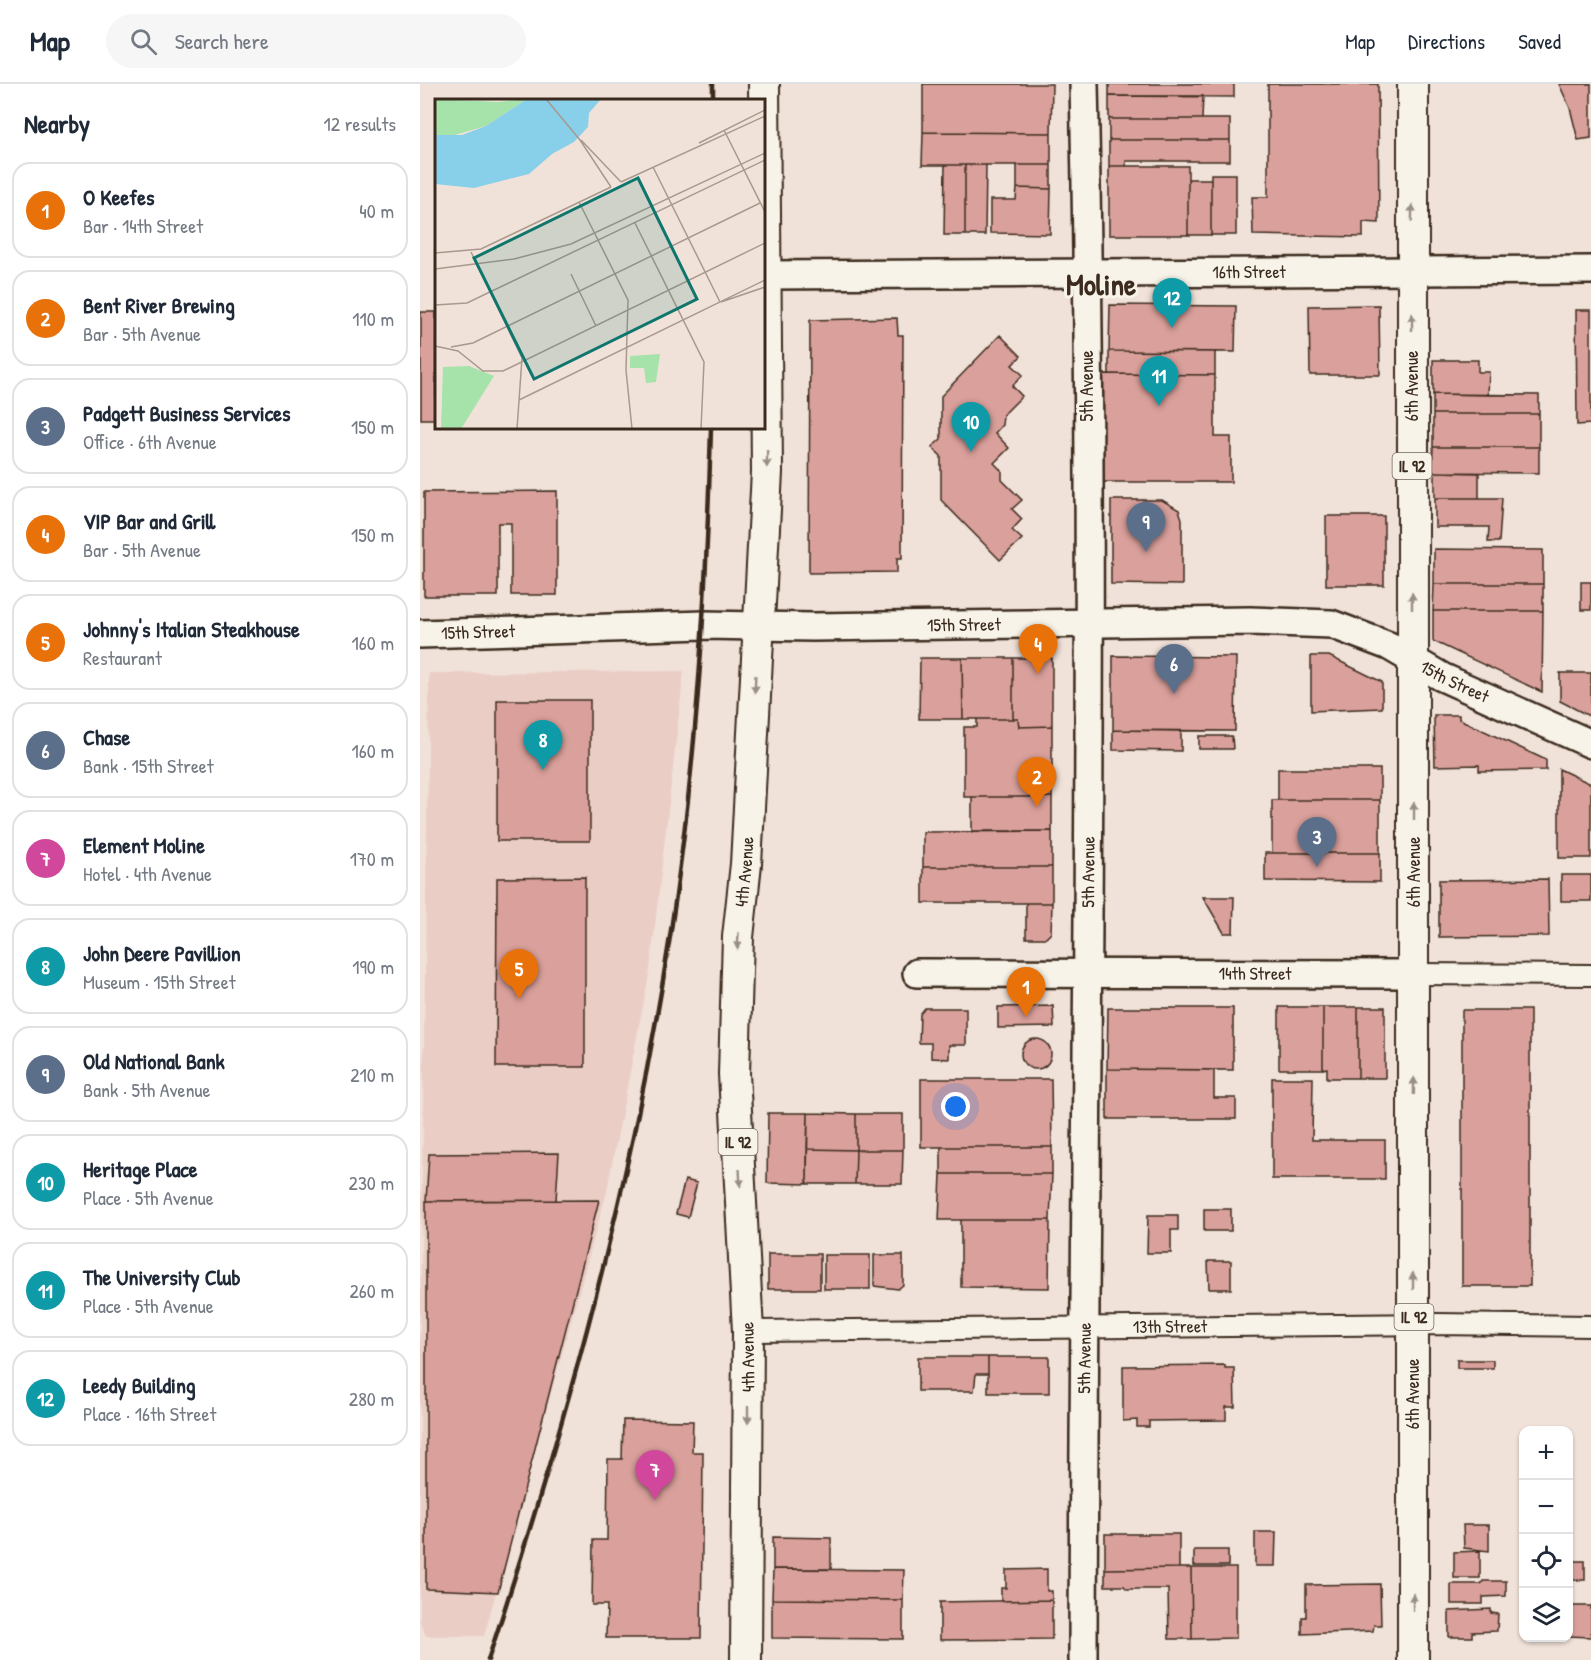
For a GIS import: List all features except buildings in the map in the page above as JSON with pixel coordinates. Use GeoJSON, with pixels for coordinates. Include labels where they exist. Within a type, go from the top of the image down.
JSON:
{"type":"FeatureCollection","features":[{"type":"Feature","properties":{"kind":"main road","name":"4th Avenue"},"geometry":{"type":"LineString","coordinates":[[764,84],[764,99]]}},
{"type":"Feature","properties":{"kind":"main road","name":"6th Avenue"},"geometry":{"type":"LineString","coordinates":[[1413,84],[1413,1660]]}},
{"type":"Feature","properties":{"kind":"main road","name":"4th Avenue"},"geometry":{"type":"LineString","coordinates":[[746,1660],[748,1331],[734,1074],[738,937],[746,864],[767,472],[768,365],[765,275]]}},
{"type":"Feature","properties":{"kind":"street","name":"5th Avenue"},"geometry":{"type":"LineString","coordinates":[[1083,84],[1087,272],[1089,973],[1083,1660]]}},
{"type":"Feature","properties":{"kind":"street","name":"16th Street"},"geometry":{"type":"LineString","coordinates":[[765,275],[1591,270]]}},
{"type":"Feature","properties":{"kind":"street","name":"15th Street"},"geometry":{"type":"LineString","coordinates":[[420,634],[633,626],[813,627],[1267,621],[1331,624],[1389,646],[1496,703],[1591,744]]}},
{"type":"Feature","properties":{"kind":"street","name":"14th Street"},"geometry":{"type":"LineString","coordinates":[[917,972],[1591,975]]}},
{"type":"Feature","properties":{"kind":"street","name":"13th Street"},"geometry":{"type":"LineString","coordinates":[[748,1331],[1414,1324],[1591,1326]]}},
{"type":"Feature","properties":{"kind":"shaded area"},"geometry":{"type":"Polygon","coordinates":[[[684,671],[650,970],[606,1195],[484,1636],[426,1636],[420,1622],[420,1326],[429,673],[684,671]]]}},
{"type":"Feature","properties":{"kind":"railway"},"geometry":{"type":"LineString","coordinates":[[713,84],[713,99]]}},
{"type":"Feature","properties":{"kind":"railway"},"geometry":{"type":"LineString","coordinates":[[488,1660],[579,1361],[629,1158],[650,1056],[682,850],[694,744],[705,586],[711,429]]}},
{"type":"Feature","properties":{"kind":"place","name":"Leedy Building"},"geometry":{"type":"Point","coordinates":[1172,328]}},
{"type":"Feature","properties":{"kind":"place","name":"The University Club"},"geometry":{"type":"Point","coordinates":[1159,406]}},
{"type":"Feature","properties":{"kind":"place","name":"Heritage Place"},"geometry":{"type":"Point","coordinates":[971,452]}},
{"type":"Feature","properties":{"kind":"place","name":"Old National Bank"},"geometry":{"type":"Point","coordinates":[1146,552]}},
{"type":"Feature","properties":{"kind":"place","name":"VIP Bar and Grill"},"geometry":{"type":"Point","coordinates":[1038,674]}},
{"type":"Feature","properties":{"kind":"place","name":"Chase"},"geometry":{"type":"Point","coordinates":[1174,694]}},
{"type":"Feature","properties":{"kind":"place","name":"John Deere Pavillion"},"geometry":{"type":"Point","coordinates":[543,770]}},
{"type":"Feature","properties":{"kind":"place","name":"Bent River Brewing"},"geometry":{"type":"Point","coordinates":[1037,807]}},
{"type":"Feature","properties":{"kind":"place","name":"Padgett Business Services"},"geometry":{"type":"Point","coordinates":[1317,867]}},
{"type":"Feature","properties":{"kind":"place","name":"Johnny's Italian Steakhouse"},"geometry":{"type":"Point","coordinates":[519,999]}},
{"type":"Feature","properties":{"kind":"place","name":"O Keefes"},"geometry":{"type":"Point","coordinates":[1026,1017]}},
{"type":"Feature","properties":{"kind":"place","name":"Element Moline"},"geometry":{"type":"Point","coordinates":[655,1500]}},
{"type":"Feature","properties":{"kind":"district","name":"Moline"},"geometry":{"type":"Point","coordinates":[1101,285]}}]}
